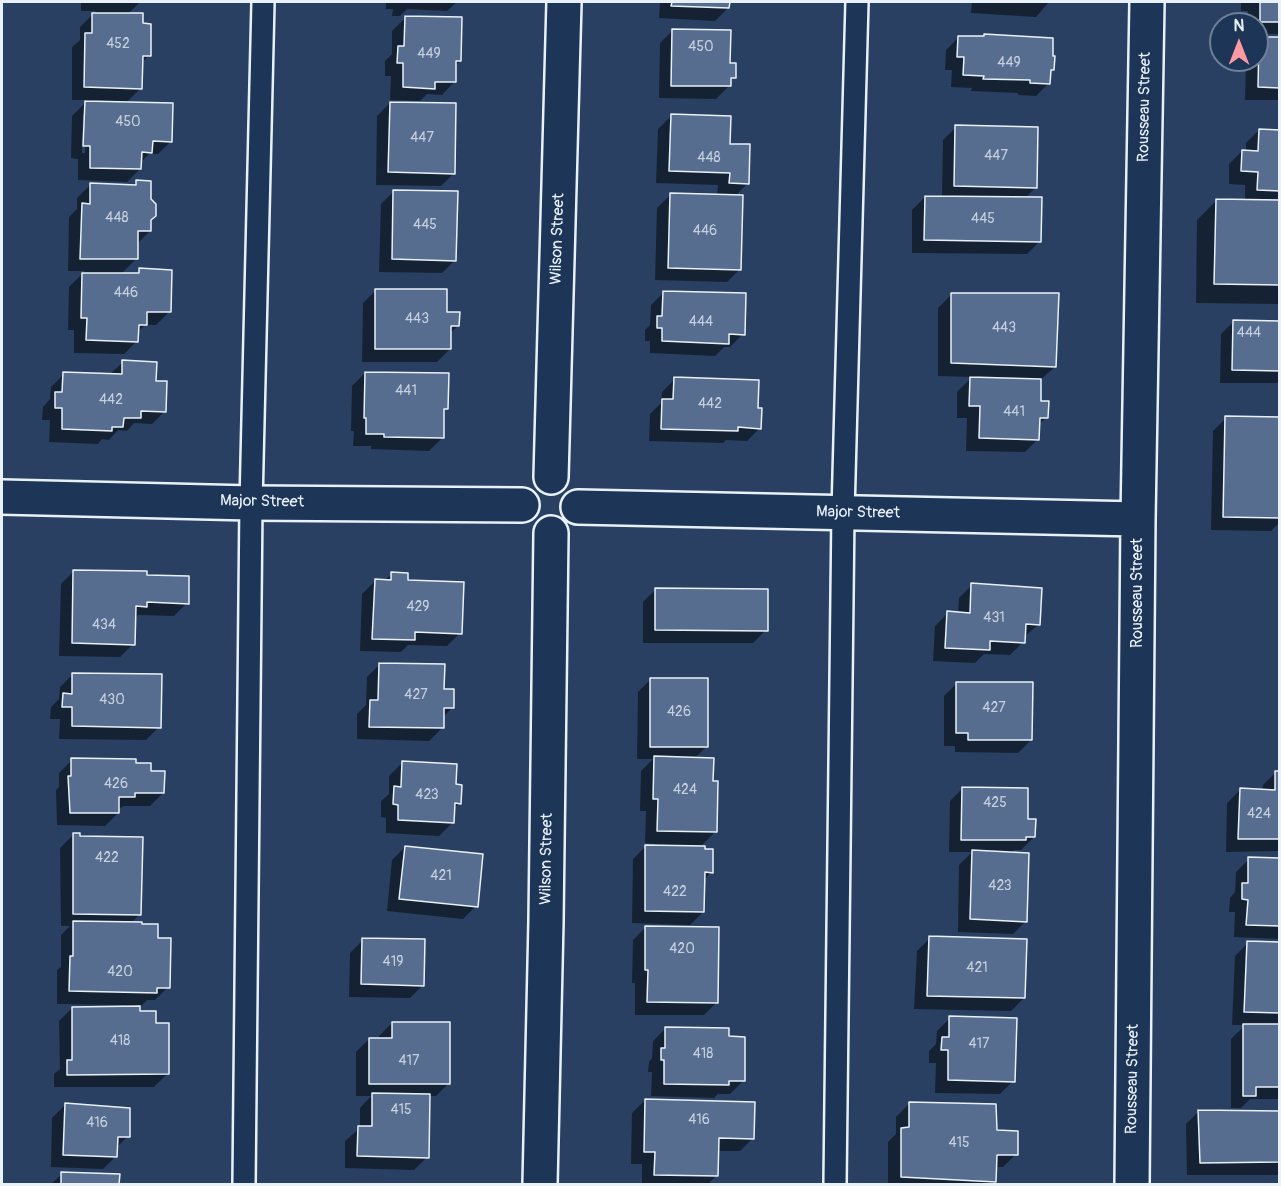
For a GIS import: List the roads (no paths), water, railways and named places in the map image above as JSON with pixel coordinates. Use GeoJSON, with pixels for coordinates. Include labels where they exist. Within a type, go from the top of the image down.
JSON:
{"type":"FeatureCollection","features":[{"type":"Feature","properties":{"kind":"street","name":"Wilson Street"},"geometry":{"type":"LineString","coordinates":[[551,477],[564,2]]}},
{"type":"Feature","properties":{"kind":"street","name":"Rousseau Street"},"geometry":{"type":"LineString","coordinates":[[1132,1185],[1138,519],[1147,2]]}},
{"type":"Feature","properties":{"kind":"street"},"geometry":{"type":"LineString","coordinates":[[551,477],[569,484],[575,491],[578,507],[575,520],[568,527],[560,532],[551,533],[533,528],[527,521],[522,505],[524,496],[534,482],[551,477]]}},
{"type":"Feature","properties":{"kind":"street","name":"Major Street"},"geometry":{"type":"LineString","coordinates":[[2,497],[251,503],[522,505]]}},
{"type":"Feature","properties":{"kind":"street","name":"Major Street"},"geometry":{"type":"LineString","coordinates":[[578,507],[1138,519]]}},
{"type":"Feature","properties":{"kind":"street","name":"Wilson Street"},"geometry":{"type":"LineString","coordinates":[[540,1185],[551,533]]}},
{"type":"Feature","properties":{"kind":"lane"},"geometry":{"type":"LineString","coordinates":[[244,1185],[251,503],[264,2]]}},
{"type":"Feature","properties":{"kind":"lane"},"geometry":{"type":"LineString","coordinates":[[835,1185],[843,512],[856,2]]}}]}
